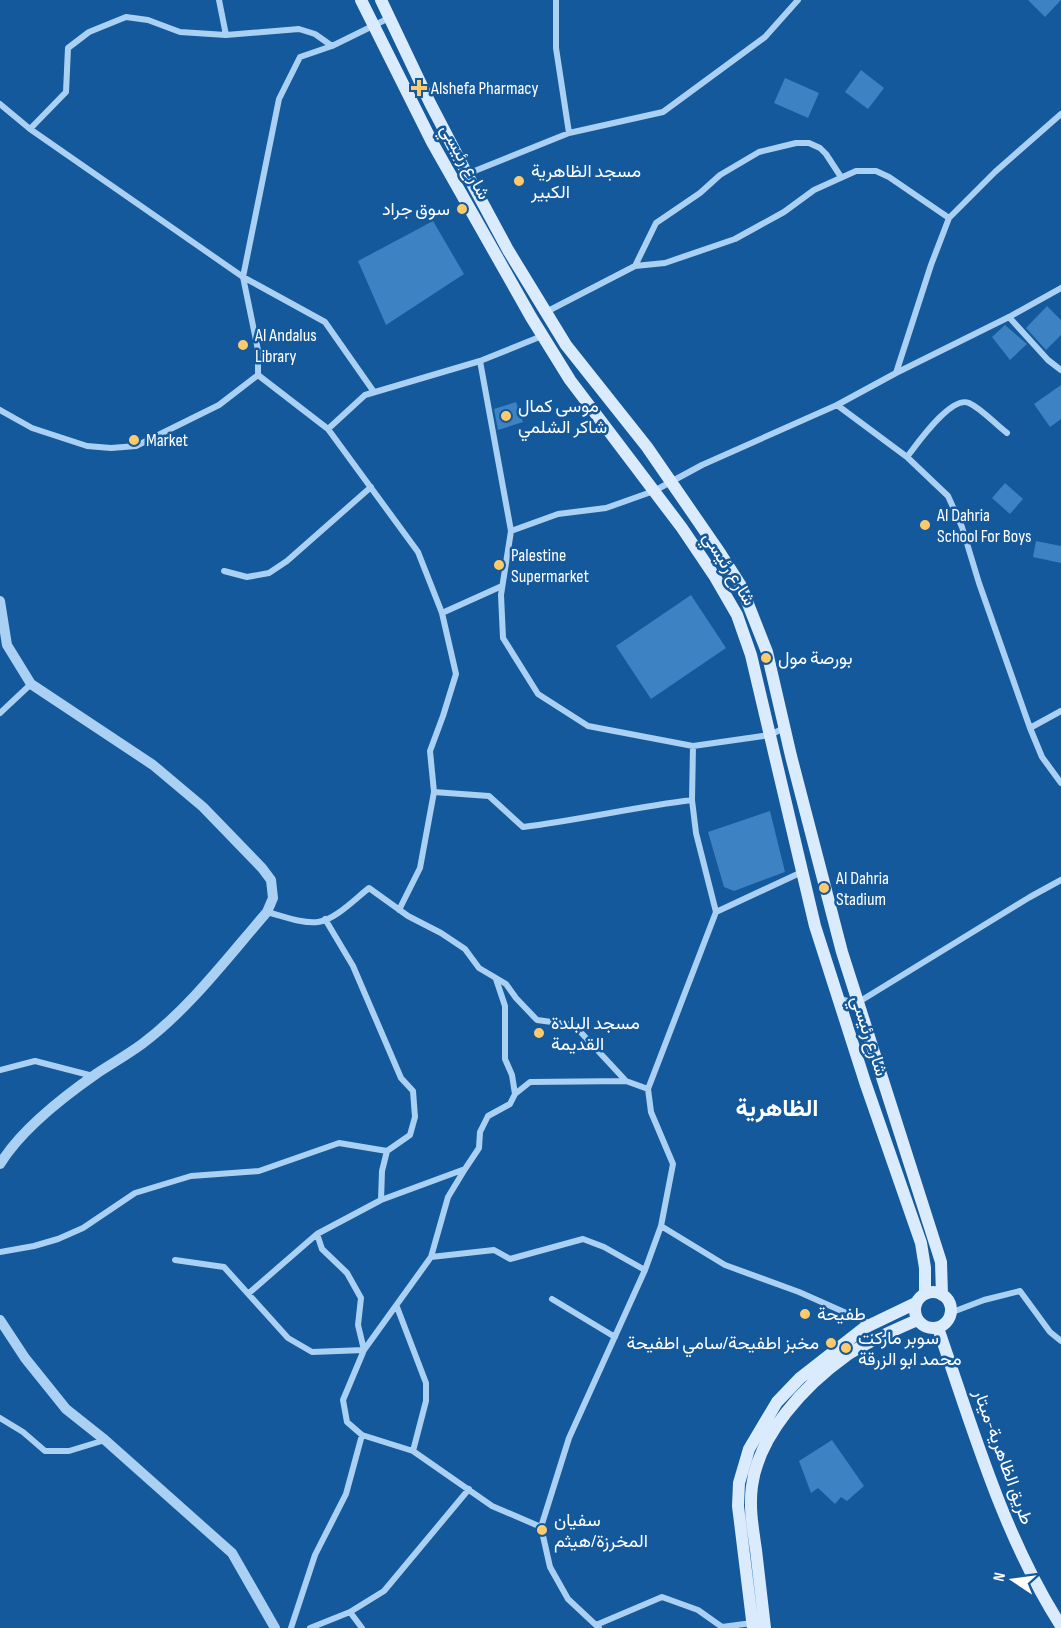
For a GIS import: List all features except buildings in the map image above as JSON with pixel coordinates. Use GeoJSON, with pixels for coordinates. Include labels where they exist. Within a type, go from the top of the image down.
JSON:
{"type":"FeatureCollection","features":[{"type":"Feature","properties":{"kind":"main road","name":"شارع رئيسي"},"geometry":{"type":"LineString","coordinates":[[361,0],[432,142],[543,336],[570,380],[682,528],[737,615],[751,656],[815,926],[921,1243],[925,1268],[920,1298]]}},
{"type":"Feature","properties":{"kind":"main road","name":"شارع رئيسي"},"geometry":{"type":"LineString","coordinates":[[381,0],[467,174],[508,250],[566,345],[647,447],[720,553],[745,596],[767,652],[784,728],[857,1003],[941,1262],[942,1295]]}},
{"type":"Feature","properties":{"kind":"main road"},"geometry":{"type":"LineString","coordinates":[[753,1625],[738,1506],[739,1483],[749,1449],[777,1402],[800,1378],[840,1345],[872,1324],[930,1292],[942,1295],[950,1304],[947,1321],[938,1328],[926,1328],[917,1320],[915,1309],[920,1298]]}},
{"type":"Feature","properties":{"kind":"main road"},"geometry":{"type":"LineString","coordinates":[[765,1628],[751,1512],[752,1485],[757,1463],[766,1444],[783,1419],[821,1376],[848,1355],[917,1320]]}},
{"type":"Feature","properties":{"kind":"main road","name":"طريق الظاهرية-ميتار"},"geometry":{"type":"LineString","coordinates":[[938,1328],[1007,1524],[1041,1595],[1061,1626]]}},
{"type":"Feature","properties":{"kind":"street"},"geometry":{"type":"LineString","coordinates":[[219,0],[226,34]]}},
{"type":"Feature","properties":{"kind":"street"},"geometry":{"type":"LineString","coordinates":[[556,0],[556,48],[569,133]]}},
{"type":"Feature","properties":{"kind":"street"},"geometry":{"type":"LineString","coordinates":[[467,174],[569,133],[663,112],[765,37],[798,0]]}},
{"type":"Feature","properties":{"kind":"street"},"geometry":{"type":"LineString","coordinates":[[30,129],[66,92],[68,48],[89,32],[126,17],[148,20],[180,32],[226,34],[299,29],[315,34],[332,46]]}},
{"type":"Feature","properties":{"kind":"street"},"geometry":{"type":"LineString","coordinates":[[258,375],[258,350],[243,277],[279,99],[300,57],[332,46],[389,18]]}},
{"type":"Feature","properties":{"kind":"street"},"geometry":{"type":"LineString","coordinates":[[0,104],[30,129],[243,277],[325,322],[374,392]]}},
{"type":"Feature","properties":{"kind":"street"},"geometry":{"type":"LineString","coordinates":[[896,373],[931,264],[949,218],[994,172],[1061,114]]}},
{"type":"Feature","properties":{"kind":"street"},"geometry":{"type":"LineString","coordinates":[[635,266],[656,223],[700,194],[720,175],[759,152],[796,143],[813,144],[826,154],[841,177]]}},
{"type":"Feature","properties":{"kind":"street"},"geometry":{"type":"LineString","coordinates":[[546,312],[635,266],[665,263],[735,239],[784,212],[814,190],[841,177],[863,171],[883,174],[949,218]]}},
{"type":"Feature","properties":{"kind":"street"},"geometry":{"type":"LineString","coordinates":[[511,531],[558,514],[606,508],[654,491],[702,465],[837,405],[1061,288]]}},
{"type":"Feature","properties":{"kind":"street"},"geometry":{"type":"LineString","coordinates":[[1009,317],[1048,360],[1061,370]]}},
{"type":"Feature","properties":{"kind":"street"},"geometry":{"type":"LineString","coordinates":[[328,429],[365,395],[480,361],[543,336]]}},
{"type":"Feature","properties":{"kind":"street"},"geometry":{"type":"LineString","coordinates":[[480,361],[511,531],[502,586],[502,638],[538,694],[588,726],[693,746],[770,735],[784,728]]}},
{"type":"Feature","properties":{"kind":"street"},"geometry":{"type":"LineString","coordinates":[[2,413],[32,428],[87,446],[111,448],[136,446],[219,405],[258,375]]}},
{"type":"Feature","properties":{"kind":"street"},"geometry":{"type":"LineString","coordinates":[[258,375],[328,429],[418,552],[442,613],[456,674],[444,716],[430,751],[434,792],[420,868],[399,910]]}},
{"type":"Feature","properties":{"kind":"street"},"geometry":{"type":"LineString","coordinates":[[907,457],[955,403],[969,403],[1007,433]]}},
{"type":"Feature","properties":{"kind":"street"},"geometry":{"type":"LineString","coordinates":[[837,405],[907,457],[948,496],[962,527],[979,583],[1030,728],[1042,757],[1061,783]]}},
{"type":"Feature","properties":{"kind":"street"},"geometry":{"type":"LineString","coordinates":[[224,571],[247,577],[269,573],[287,561],[371,487]]}},
{"type":"Feature","properties":{"kind":"street"},"geometry":{"type":"LineString","coordinates":[[442,613],[502,586]]}},
{"type":"Feature","properties":{"kind":"street"},"geometry":{"type":"LineString","coordinates":[[0,601],[7,645],[31,684],[153,765],[203,807],[262,868],[271,880],[273,898],[267,912],[189,1001],[142,1044],[94,1076],[41,1118],[7,1152],[0,1164]]}},
{"type":"Feature","properties":{"kind":"street"},"geometry":{"type":"LineString","coordinates":[[0,713],[31,684]]}},
{"type":"Feature","properties":{"kind":"street"},"geometry":{"type":"LineString","coordinates":[[1030,728],[1061,711]]}},
{"type":"Feature","properties":{"kind":"street"},"geometry":{"type":"LineString","coordinates":[[693,746],[692,800],[696,833],[716,912],[648,1089],[651,1112],[673,1164],[661,1226],[645,1270],[569,1438],[541,1527],[550,1567],[568,1599],[597,1627],[662,1598],[698,1610],[722,1627],[753,1625]]}},
{"type":"Feature","properties":{"kind":"street"},"geometry":{"type":"LineString","coordinates":[[434,792],[489,796],[523,827],[581,819],[649,805],[692,800]]}},
{"type":"Feature","properties":{"kind":"street"},"geometry":{"type":"LineString","coordinates":[[716,912],[802,872]]}},
{"type":"Feature","properties":{"kind":"street"},"geometry":{"type":"LineString","coordinates":[[838,998],[857,1003],[1061,880]]}},
{"type":"Feature","properties":{"kind":"street"},"geometry":{"type":"LineString","coordinates":[[267,912],[294,920],[319,922],[340,911],[369,888],[399,910],[465,949],[479,968],[506,984],[537,1020],[574,1025],[626,1081]]}},
{"type":"Feature","properties":{"kind":"street"},"geometry":{"type":"LineString","coordinates":[[325,919],[353,966],[401,1078],[413,1091],[415,1118],[410,1135],[387,1151],[382,1171],[381,1200]]}},
{"type":"Feature","properties":{"kind":"street"},"geometry":{"type":"LineString","coordinates":[[495,978],[505,1006],[505,1059],[512,1075],[514,1094],[510,1104],[488,1116],[480,1131],[479,1148],[448,1197],[431,1257],[364,1350],[343,1400],[347,1422],[362,1435],[413,1451],[492,1506],[541,1527]]}},
{"type":"Feature","properties":{"kind":"street"},"geometry":{"type":"LineString","coordinates":[[0,1070],[35,1061],[94,1076]]}},
{"type":"Feature","properties":{"kind":"street"},"geometry":{"type":"LineString","coordinates":[[514,1094],[530,1082],[626,1081],[648,1089]]}},
{"type":"Feature","properties":{"kind":"street"},"geometry":{"type":"LineString","coordinates":[[0,1252],[58,1239],[83,1228],[135,1193],[191,1176],[259,1171],[339,1143],[387,1151]]}},
{"type":"Feature","properties":{"kind":"street"},"geometry":{"type":"LineString","coordinates":[[249,1293],[317,1234],[381,1200],[465,1169]]}},
{"type":"Feature","properties":{"kind":"street"},"geometry":{"type":"LineString","coordinates":[[661,1226],[725,1265],[800,1292],[872,1324]]}},
{"type":"Feature","properties":{"kind":"street"},"geometry":{"type":"LineString","coordinates":[[317,1234],[322,1249],[347,1272],[361,1298],[358,1325],[364,1350]]}},
{"type":"Feature","properties":{"kind":"street"},"geometry":{"type":"LineString","coordinates":[[431,1257],[494,1250],[510,1259],[583,1239],[604,1247],[645,1270]]}},
{"type":"Feature","properties":{"kind":"street"},"geometry":{"type":"LineString","coordinates":[[175,1260],[224,1267],[288,1338],[312,1352],[364,1350]]}},
{"type":"Feature","properties":{"kind":"street"},"geometry":{"type":"LineString","coordinates":[[950,1313],[984,1300],[1020,1291],[1050,1332],[1061,1341]]}},
{"type":"Feature","properties":{"kind":"street"},"geometry":{"type":"LineString","coordinates":[[552,1299],[615,1337]]}},
{"type":"Feature","properties":{"kind":"street"},"geometry":{"type":"LineString","coordinates":[[397,1307],[426,1383],[426,1402],[413,1451]]}},
{"type":"Feature","properties":{"kind":"street"},"geometry":{"type":"LineString","coordinates":[[0,1320],[25,1358],[66,1409],[105,1440],[232,1553],[275,1628]]}},
{"type":"Feature","properties":{"kind":"street"},"geometry":{"type":"LineString","coordinates":[[0,1418],[23,1432],[45,1451],[69,1451],[105,1440]]}},
{"type":"Feature","properties":{"kind":"street"},"geometry":{"type":"LineString","coordinates":[[291,1628],[315,1555],[346,1494],[362,1435]]}},
{"type":"Feature","properties":{"kind":"street"},"geometry":{"type":"LineString","coordinates":[[310,1628],[350,1612],[384,1591],[469,1489]]}},
{"type":"Feature","properties":{"kind":"street"},"geometry":{"type":"LineString","coordinates":[[350,1612],[362,1628]]}},
{"type":"Feature","properties":{"kind":"place","name":"Alshefa Pharmacy"},"geometry":{"type":"Point","coordinates":[419,88]}},
{"type":"Feature","properties":{"kind":"place","name":"مسجد الظاهرية الكبير"},"geometry":{"type":"Point","coordinates":[519,181]}},
{"type":"Feature","properties":{"kind":"place","name":"سوق جراد"},"geometry":{"type":"Point","coordinates":[462,209]}},
{"type":"Feature","properties":{"kind":"place","name":"Al Andalus Library"},"geometry":{"type":"Point","coordinates":[243,345]}},
{"type":"Feature","properties":{"kind":"place","name":"موسى كمال شاكر الشلمي"},"geometry":{"type":"Point","coordinates":[506,416]}},
{"type":"Feature","properties":{"kind":"place","name":"Market"},"geometry":{"type":"Point","coordinates":[134,440]}},
{"type":"Feature","properties":{"kind":"place","name":"Al Dahria School For Boys"},"geometry":{"type":"Point","coordinates":[925,525]}},
{"type":"Feature","properties":{"kind":"place","name":"Palestine Supermarket"},"geometry":{"type":"Point","coordinates":[499,565]}},
{"type":"Feature","properties":{"kind":"place","name":"بورصة مول"},"geometry":{"type":"Point","coordinates":[766,658]}},
{"type":"Feature","properties":{"kind":"place","name":"Al Dahria Stadium"},"geometry":{"type":"Point","coordinates":[824,888]}},
{"type":"Feature","properties":{"kind":"place","name":"مسجد البلدة القديمة"},"geometry":{"type":"Point","coordinates":[539,1033]}},
{"type":"Feature","properties":{"kind":"place","name":"طفيحة"},"geometry":{"type":"Point","coordinates":[805,1314]}},
{"type":"Feature","properties":{"kind":"place","name":"مخبز اطفيحة/سامي اطفيحة"},"geometry":{"type":"Point","coordinates":[831,1343]}},
{"type":"Feature","properties":{"kind":"place","name":"سوبر ماركت محمد ابو الزرقة"},"geometry":{"type":"Point","coordinates":[846,1348]}},
{"type":"Feature","properties":{"kind":"place","name":"سفيان المخرزة/هيثم"},"geometry":{"type":"Point","coordinates":[542,1530]}},
{"type":"Feature","properties":{"kind":"district","name":"الظاهرية"},"geometry":{"type":"Point","coordinates":[777,1108]}}]}
